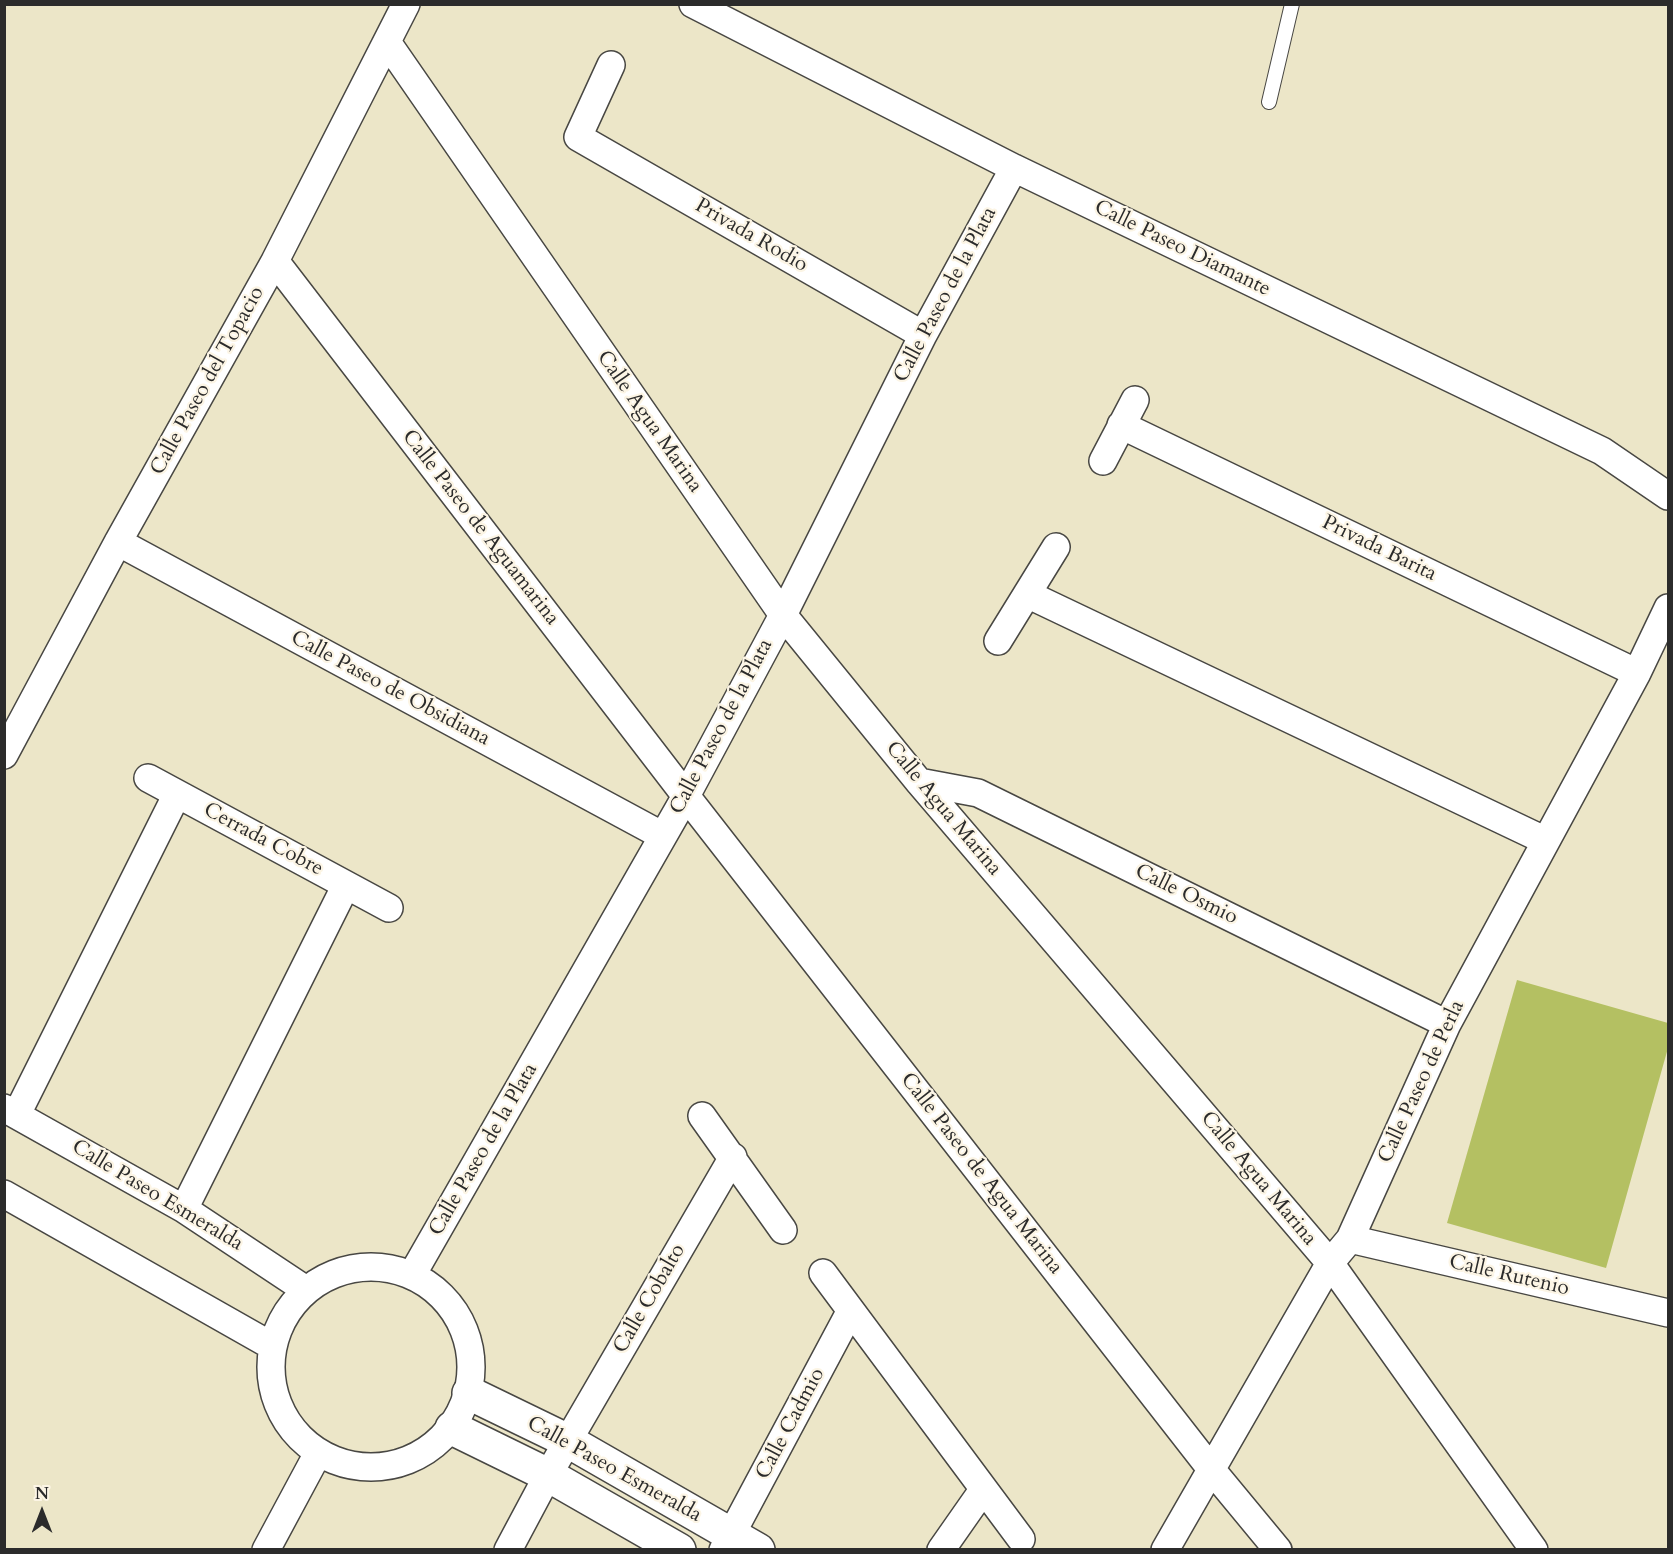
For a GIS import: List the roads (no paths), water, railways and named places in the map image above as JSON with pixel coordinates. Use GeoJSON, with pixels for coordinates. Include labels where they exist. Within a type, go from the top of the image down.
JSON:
{"type":"FeatureCollection","features":[{"type":"Feature","properties":{"kind":"street","name":"Calle Paseo del Topacio"},"geometry":{"type":"LineString","coordinates":[[4,755],[118,542],[275,261],[406,4]]}},
{"type":"Feature","properties":{"kind":"street","name":"Calle Paseo Diamante"},"geometry":{"type":"LineString","coordinates":[[693,4],[1014,168],[1602,451],[1668,496]]}},
{"type":"Feature","properties":{"kind":"street","name":"Calle Agua Marina"},"geometry":{"type":"LineString","coordinates":[[387,42],[783,615],[919,782],[1330,1263],[1534,1550]]}},
{"type":"Feature","properties":{"kind":"street","name":"Privada Rodio"},"geometry":{"type":"LineString","coordinates":[[611,65],[578,137],[923,335]]}},
{"type":"Feature","properties":{"kind":"street","name":"Calle Paseo de la Plata"},"geometry":{"type":"LineString","coordinates":[[412,1275],[686,796],[783,615],[923,335],[1014,168]]}},
{"type":"Feature","properties":{"kind":"street","name":"Calle Paseo de Aguamarina"},"geometry":{"type":"LineString","coordinates":[[275,261],[686,796]]}},
{"type":"Feature","properties":{"kind":"street"},"geometry":{"type":"LineString","coordinates":[[1103,461],[1135,400]]}},
{"type":"Feature","properties":{"kind":"street","name":"Privada Barita"},"geometry":{"type":"LineString","coordinates":[[1121,425],[1637,673]]}},
{"type":"Feature","properties":{"kind":"street","name":"Calle Paseo de Obsidiana"},"geometry":{"type":"LineString","coordinates":[[118,542],[663,836]]}},
{"type":"Feature","properties":{"kind":"street"},"geometry":{"type":"LineString","coordinates":[[998,641],[1056,547]]}},
{"type":"Feature","properties":{"kind":"street"},"geometry":{"type":"LineString","coordinates":[[1027,594],[1544,840]]}},
{"type":"Feature","properties":{"kind":"street","name":"Calle Paseo de Perla"},"geometry":{"type":"LineString","coordinates":[[1166,1550],[1330,1263],[1350,1239],[1447,1024],[1544,840],[1637,673],[1668,608]]}},
{"type":"Feature","properties":{"kind":"street","name":"Cerrada Cobre"},"geometry":{"type":"LineString","coordinates":[[148,778],[346,885],[184,1209]]}},
{"type":"Feature","properties":{"kind":"street","name":"Calle Osmio"},"geometry":{"type":"LineString","coordinates":[[919,782],[978,793],[1447,1024]]}},
{"type":"Feature","properties":{"kind":"street"},"geometry":{"type":"LineString","coordinates":[[11,1111],[177,794]]}},
{"type":"Feature","properties":{"kind":"street","name":"Calle Paseo de Agua Marina"},"geometry":{"type":"LineString","coordinates":[[686,796],[1211,1469],[1278,1550]]}},
{"type":"Feature","properties":{"kind":"street"},"geometry":{"type":"LineString","coordinates":[[346,885],[389,908]]}},
{"type":"Feature","properties":{"kind":"street","name":"Calle Paseo Esmeralda"},"geometry":{"type":"LineString","coordinates":[[11,1111],[184,1209],[306,1290]]}},
{"type":"Feature","properties":{"kind":"street"},"geometry":{"type":"LineString","coordinates":[[702,1116],[783,1230]]}},
{"type":"Feature","properties":{"kind":"street","name":"Calle Cobalto"},"geometry":{"type":"LineString","coordinates":[[508,1550],[548,1475],[733,1157]]}},
{"type":"Feature","properties":{"kind":"street"},"geometry":{"type":"LineString","coordinates":[[4,1194],[272,1346]]}},
{"type":"Feature","properties":{"kind":"street","name":"Calle Rutenio"},"geometry":{"type":"LineString","coordinates":[[1350,1239],[1668,1313]]}},
{"type":"Feature","properties":{"kind":"street"},"geometry":{"type":"LineString","coordinates":[[369,1266],[412,1275],[446,1298],[470,1342],[469,1393],[452,1428],[410,1460],[358,1466],[317,1455],[284,1419],[272,1383],[272,1346],[294,1302],[306,1290],[336,1272],[369,1266]]}},
{"type":"Feature","properties":{"kind":"street"},"geometry":{"type":"LineString","coordinates":[[823,1273],[1021,1539]]}},
{"type":"Feature","properties":{"kind":"street","name":"Calle Cadmio"},"geometry":{"type":"LineString","coordinates":[[738,1545],[850,1312]]}},
{"type":"Feature","properties":{"kind":"street","name":"Calle Paseo Esmeralda"},"geometry":{"type":"LineString","coordinates":[[469,1393],[568,1441],[738,1545]]}},
{"type":"Feature","properties":{"kind":"street","name":"Calle Paseo Esmeralda"},"geometry":{"type":"LineString","coordinates":[[452,1428],[548,1475],[679,1550]]}},
{"type":"Feature","properties":{"kind":"street"},"geometry":{"type":"LineString","coordinates":[[266,1550],[317,1455]]}},
{"type":"Feature","properties":{"kind":"street"},"geometry":{"type":"LineString","coordinates":[[941,1550],[983,1490]]}},
{"type":"Feature","properties":{"kind":"lane"},"geometry":{"type":"LineString","coordinates":[[1269,102],[1292,4]]}}]}
